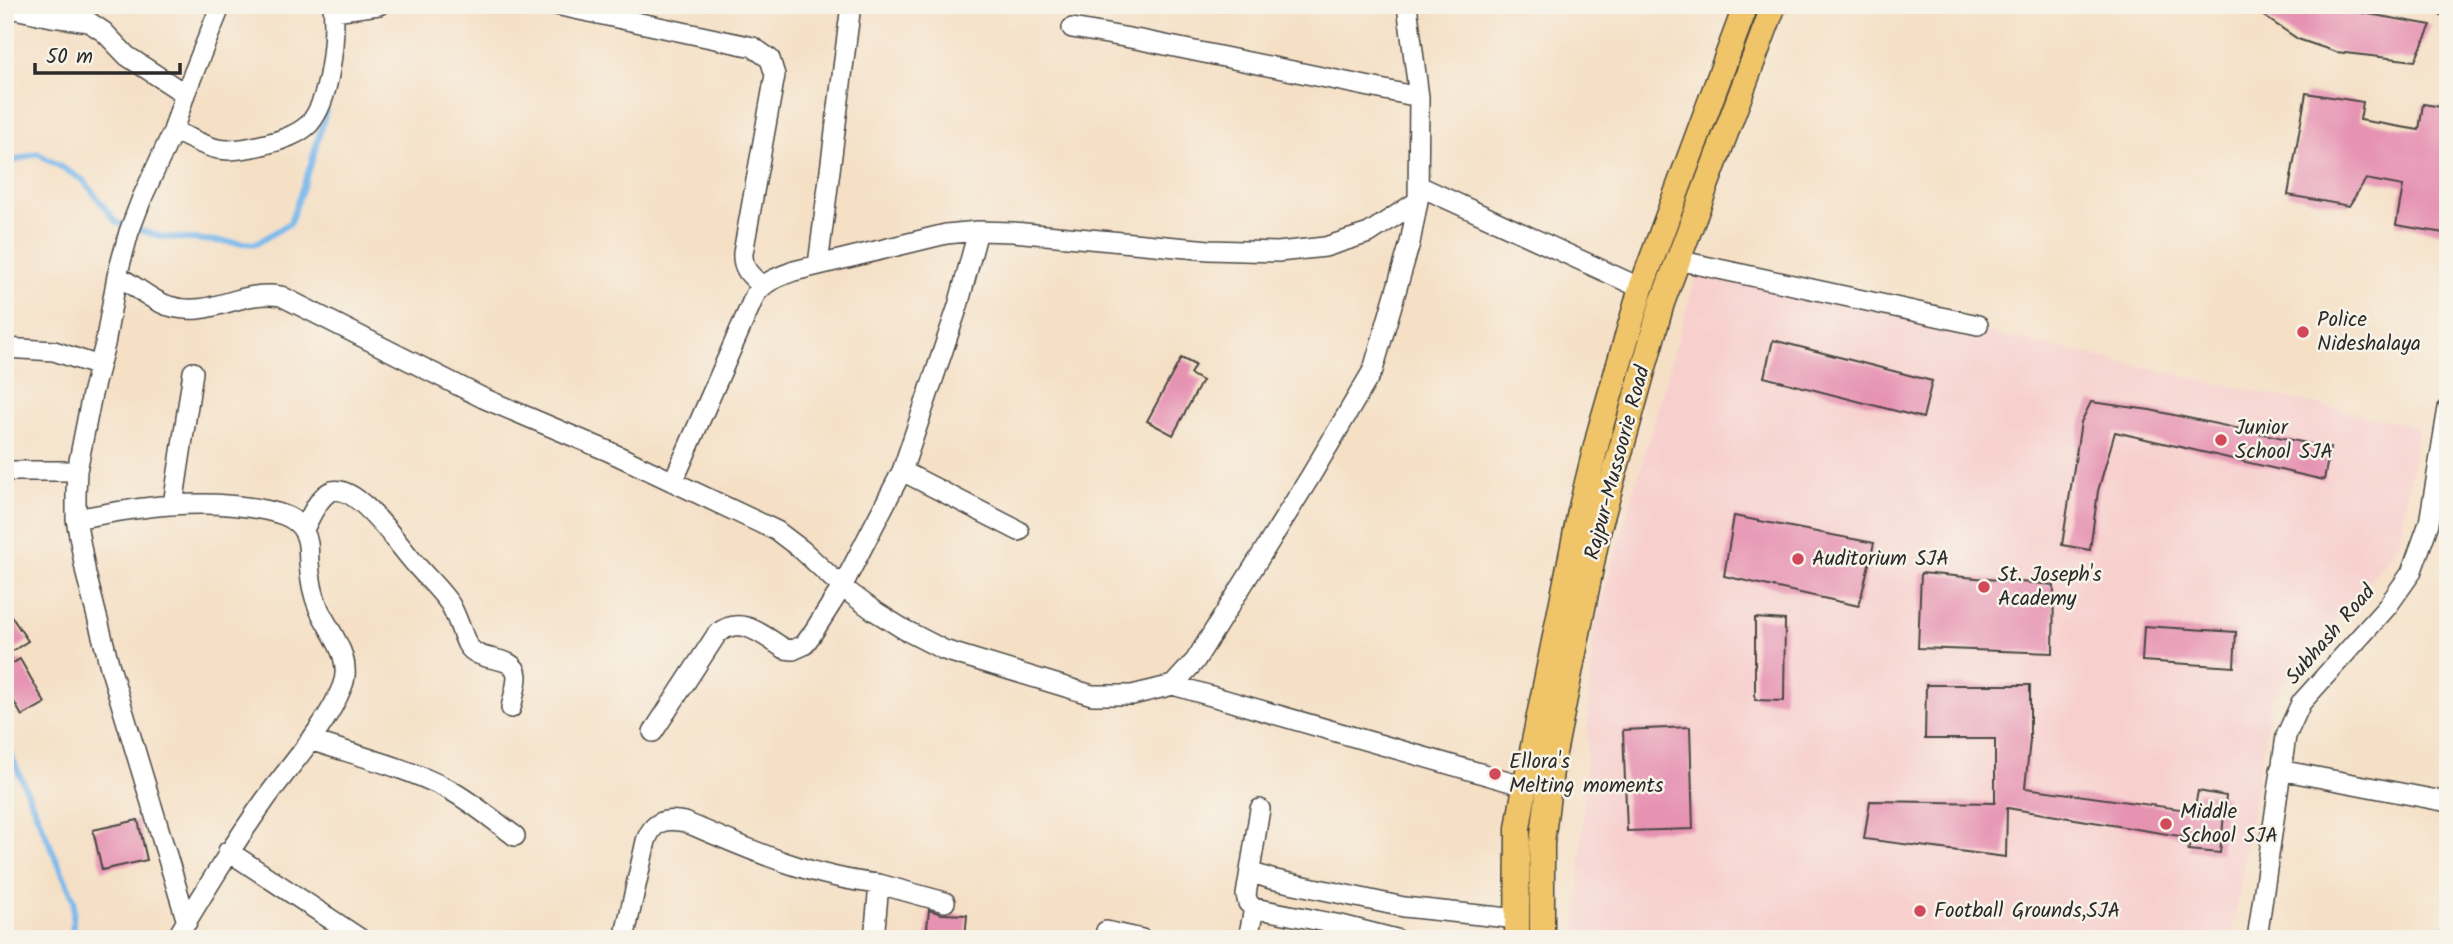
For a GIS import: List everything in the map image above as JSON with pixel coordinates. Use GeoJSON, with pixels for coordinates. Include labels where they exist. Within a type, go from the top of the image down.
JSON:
{"type":"FeatureCollection","features":[{"type":"Feature","properties":{"kind":"main road","name":"Rajpur-Mussoorie Road"},"geometry":{"type":"LineString","coordinates":[[1518,929],[1518,828],[1580,511],[1601,426],[1641,288],[1746,5]]}},
{"type":"Feature","properties":{"kind":"main road","name":"Rajpur-Mussoorie Road"},"geometry":{"type":"LineString","coordinates":[[1542,939],[1542,843],[1552,763],[1599,528],[1658,315],[1774,5]]}},
{"type":"Feature","properties":{"kind":"street"},"geometry":{"type":"LineString","coordinates":[[187,922],[110,667],[86,574],[76,519],[77,471],[117,276],[130,232],[142,198],[173,131],[221,5]]}},
{"type":"Feature","properties":{"kind":"street"},"geometry":{"type":"LineString","coordinates":[[173,131],[218,149],[250,148],[272,142],[308,125],[318,112],[327,80],[334,30],[340,9],[379,5]]}},
{"type":"Feature","properties":{"kind":"street"},"geometry":{"type":"LineString","coordinates":[[556,5],[753,47],[770,59],[775,75],[743,253],[743,263],[748,273],[762,286]]}},
{"type":"Feature","properties":{"kind":"street"},"geometry":{"type":"LineString","coordinates":[[818,265],[851,5]]}},
{"type":"Feature","properties":{"kind":"street"},"geometry":{"type":"LineString","coordinates":[[1173,685],[1195,662],[1373,370],[1407,254],[1418,193],[1419,97],[1407,5]]}},
{"type":"Feature","properties":{"kind":"street"},"geometry":{"type":"LineString","coordinates":[[5,7],[89,22],[104,32],[127,56],[185,94]]}},
{"type":"Feature","properties":{"kind":"street"},"geometry":{"type":"LineString","coordinates":[[1072,28],[1419,97]]}},
{"type":"Feature","properties":{"kind":"street"},"geometry":{"type":"LineString","coordinates":[[673,482],[755,295],[774,278],[946,234],[978,231],[1209,250],[1278,252],[1325,247],[1369,233],[1418,193]]}},
{"type":"Feature","properties":{"kind":"street"},"geometry":{"type":"LineString","coordinates":[[1418,193],[1641,288]]}},
{"type":"Feature","properties":{"kind":"street"},"geometry":{"type":"LineString","coordinates":[[653,732],[717,634],[727,626],[739,624],[785,649],[793,650],[804,645],[842,587],[902,471],[958,306],[978,231]]}},
{"type":"Feature","properties":{"kind":"street"},"geometry":{"type":"LineString","coordinates":[[1677,260],[1978,325]]}},
{"type":"Feature","properties":{"kind":"street"},"geometry":{"type":"LineString","coordinates":[[117,276],[165,305],[181,309],[198,311],[265,293],[281,296],[483,398],[777,531],[842,587],[905,630],[944,649],[1092,695],[1132,695],[1173,685],[1525,786]]}},
{"type":"Feature","properties":{"kind":"street"},"geometry":{"type":"LineString","coordinates":[[5,348],[54,351],[99,366]]}},
{"type":"Feature","properties":{"kind":"street"},"geometry":{"type":"LineString","coordinates":[[173,505],[193,372]]}},
{"type":"Feature","properties":{"kind":"street","name":"Subhash Road"},"geometry":{"type":"LineString","coordinates":[[2257,939],[2286,736],[2301,703],[2387,607],[2411,573],[2429,523],[2443,471],[2448,408]]}},
{"type":"Feature","properties":{"kind":"street"},"geometry":{"type":"LineString","coordinates":[[5,471],[77,471]]}},
{"type":"Feature","properties":{"kind":"street"},"geometry":{"type":"LineString","coordinates":[[902,471],[1019,531]]}},
{"type":"Feature","properties":{"kind":"street"},"geometry":{"type":"LineString","coordinates":[[304,529],[323,497],[330,492],[347,494],[372,511],[452,607],[471,651],[480,657],[508,662],[514,667],[517,676],[511,708]]}},
{"type":"Feature","properties":{"kind":"street"},"geometry":{"type":"LineString","coordinates":[[76,519],[128,509],[199,502],[238,504],[285,514],[304,529],[318,608],[336,639],[346,664],[344,685],[328,716],[228,852],[176,939]]}},
{"type":"Feature","properties":{"kind":"street"},"geometry":{"type":"LineString","coordinates":[[310,740],[447,789],[515,836]]}},
{"type":"Feature","properties":{"kind":"street"},"geometry":{"type":"LineString","coordinates":[[2280,770],[2448,802]]}},
{"type":"Feature","properties":{"kind":"street"},"geometry":{"type":"LineString","coordinates":[[1260,809],[1246,895],[1248,903],[1255,908],[1396,938],[1404,907]]}},
{"type":"Feature","properties":{"kind":"street"},"geometry":{"type":"LineString","coordinates":[[624,939],[650,830],[658,822],[671,819],[685,822],[802,869],[848,881],[879,884],[945,902]]}},
{"type":"Feature","properties":{"kind":"street"},"geometry":{"type":"LineString","coordinates":[[228,852],[359,938]]}},
{"type":"Feature","properties":{"kind":"street"},"geometry":{"type":"LineString","coordinates":[[1250,872],[1271,879],[1518,929]]}},
{"type":"Feature","properties":{"kind":"street"},"geometry":{"type":"LineString","coordinates":[[874,939],[879,884]]}},
{"type":"Feature","properties":{"kind":"street"},"geometry":{"type":"LineString","coordinates":[[1248,939],[1255,908]]}},
{"type":"Feature","properties":{"kind":"street"},"geometry":{"type":"LineString","coordinates":[[1106,930],[1142,939]]}},
{"type":"Feature","properties":{"kind":"shaded area","name":"St. Joseph's Academy"},"geometry":{"type":"Polygon","coordinates":[[[1698,269],[2418,427],[2399,544],[2272,698],[2231,939],[1576,939],[1593,631],[1698,269]]]}},
{"type":"Feature","properties":{"kind":"building"},"geometry":{"type":"Polygon","coordinates":[[[2247,5],[2318,5],[2431,25],[2415,61],[2336,52],[2298,39],[2247,5]]]}},
{"type":"Feature","properties":{"kind":"building"},"geometry":{"type":"Polygon","coordinates":[[[2306,93],[2363,102],[2360,120],[2419,130],[2423,104],[2448,108],[2448,214],[2444,233],[2396,225],[2403,186],[2366,179],[2349,206],[2288,195],[2306,93]]]}},
{"type":"Feature","properties":{"kind":"building"},"geometry":{"type":"Polygon","coordinates":[[[1773,340],[1932,381],[1923,418],[1764,377],[1773,340]]]}},
{"type":"Feature","properties":{"kind":"building"},"geometry":{"type":"Polygon","coordinates":[[[1181,358],[1195,365],[1190,374],[1202,381],[1173,435],[1147,421],[1181,358]]]}},
{"type":"Feature","properties":{"kind":"building","name":"Junior School SJA"},"geometry":{"type":"Polygon","coordinates":[[[2091,402],[2150,410],[2330,448],[2324,480],[2115,432],[2098,491],[2090,550],[2062,545],[2081,422],[2091,402]]]}},
{"type":"Feature","properties":{"kind":"building","name":"Auditorium SJA"},"geometry":{"type":"Polygon","coordinates":[[[1734,516],[1874,543],[1859,606],[1724,576],[1734,516]]]}},
{"type":"Feature","properties":{"kind":"building"},"geometry":{"type":"Polygon","coordinates":[[[1921,573],[2054,585],[2053,653],[1918,648],[1921,573]]]}},
{"type":"Feature","properties":{"kind":"building"},"geometry":{"type":"Polygon","coordinates":[[[5,607],[28,641],[5,656],[5,607]]]}},
{"type":"Feature","properties":{"kind":"building"},"geometry":{"type":"Polygon","coordinates":[[[1755,618],[1785,620],[1784,701],[1755,700],[1755,618]]]}},
{"type":"Feature","properties":{"kind":"building"},"geometry":{"type":"Polygon","coordinates":[[[2144,626],[2236,632],[2234,667],[2142,661],[2144,626]]]}},
{"type":"Feature","properties":{"kind":"building"},"geometry":{"type":"Polygon","coordinates":[[[20,659],[45,703],[22,716],[5,686],[5,668],[20,659]]]}},
{"type":"Feature","properties":{"kind":"building"},"geometry":{"type":"Polygon","coordinates":[[[1926,685],[2030,685],[2030,740],[2025,788],[2194,811],[2198,791],[2226,796],[2220,853],[2188,850],[2192,838],[2007,808],[2006,857],[1864,839],[1870,801],[1995,803],[1995,739],[1925,739],[1926,685]]]}},
{"type":"Feature","properties":{"kind":"building"},"geometry":{"type":"Polygon","coordinates":[[[1690,727],[1693,829],[1627,831],[1623,730],[1690,727]]]}},
{"type":"Feature","properties":{"kind":"building"},"geometry":{"type":"Polygon","coordinates":[[[138,820],[147,860],[102,870],[93,830],[138,820]]]}},
{"type":"Feature","properties":{"kind":"building"},"geometry":{"type":"Polygon","coordinates":[[[929,910],[942,914],[967,915],[965,939],[926,937],[929,910]]]}},
{"type":"Feature","properties":{"kind":"waterway"},"geometry":{"type":"LineString","coordinates":[[5,164],[37,153],[83,180],[117,223],[162,237],[256,244],[290,223],[326,111]]}},
{"type":"Feature","properties":{"kind":"waterway"},"geometry":{"type":"LineString","coordinates":[[5,741],[74,900],[72,939]]}},
{"type":"Feature","properties":{"kind":"place","name":"Police Nideshalaya"},"geometry":{"type":"Point","coordinates":[2303,332]}},
{"type":"Feature","properties":{"kind":"place","name":"Junior School SJA"},"geometry":{"type":"Point","coordinates":[2221,440]}},
{"type":"Feature","properties":{"kind":"place","name":"Auditorium SJA"},"geometry":{"type":"Point","coordinates":[1798,559]}},
{"type":"Feature","properties":{"kind":"place","name":"St. Joseph's Academy"},"geometry":{"type":"Point","coordinates":[1984,587]}},
{"type":"Feature","properties":{"kind":"place","name":"Ellora's Melting moments"},"geometry":{"type":"Point","coordinates":[1495,774]}},
{"type":"Feature","properties":{"kind":"place","name":"Middle School SJA"},"geometry":{"type":"Point","coordinates":[2166,824]}},
{"type":"Feature","properties":{"kind":"place","name":"Football Grounds,SJA"},"geometry":{"type":"Point","coordinates":[1920,911]}}]}
